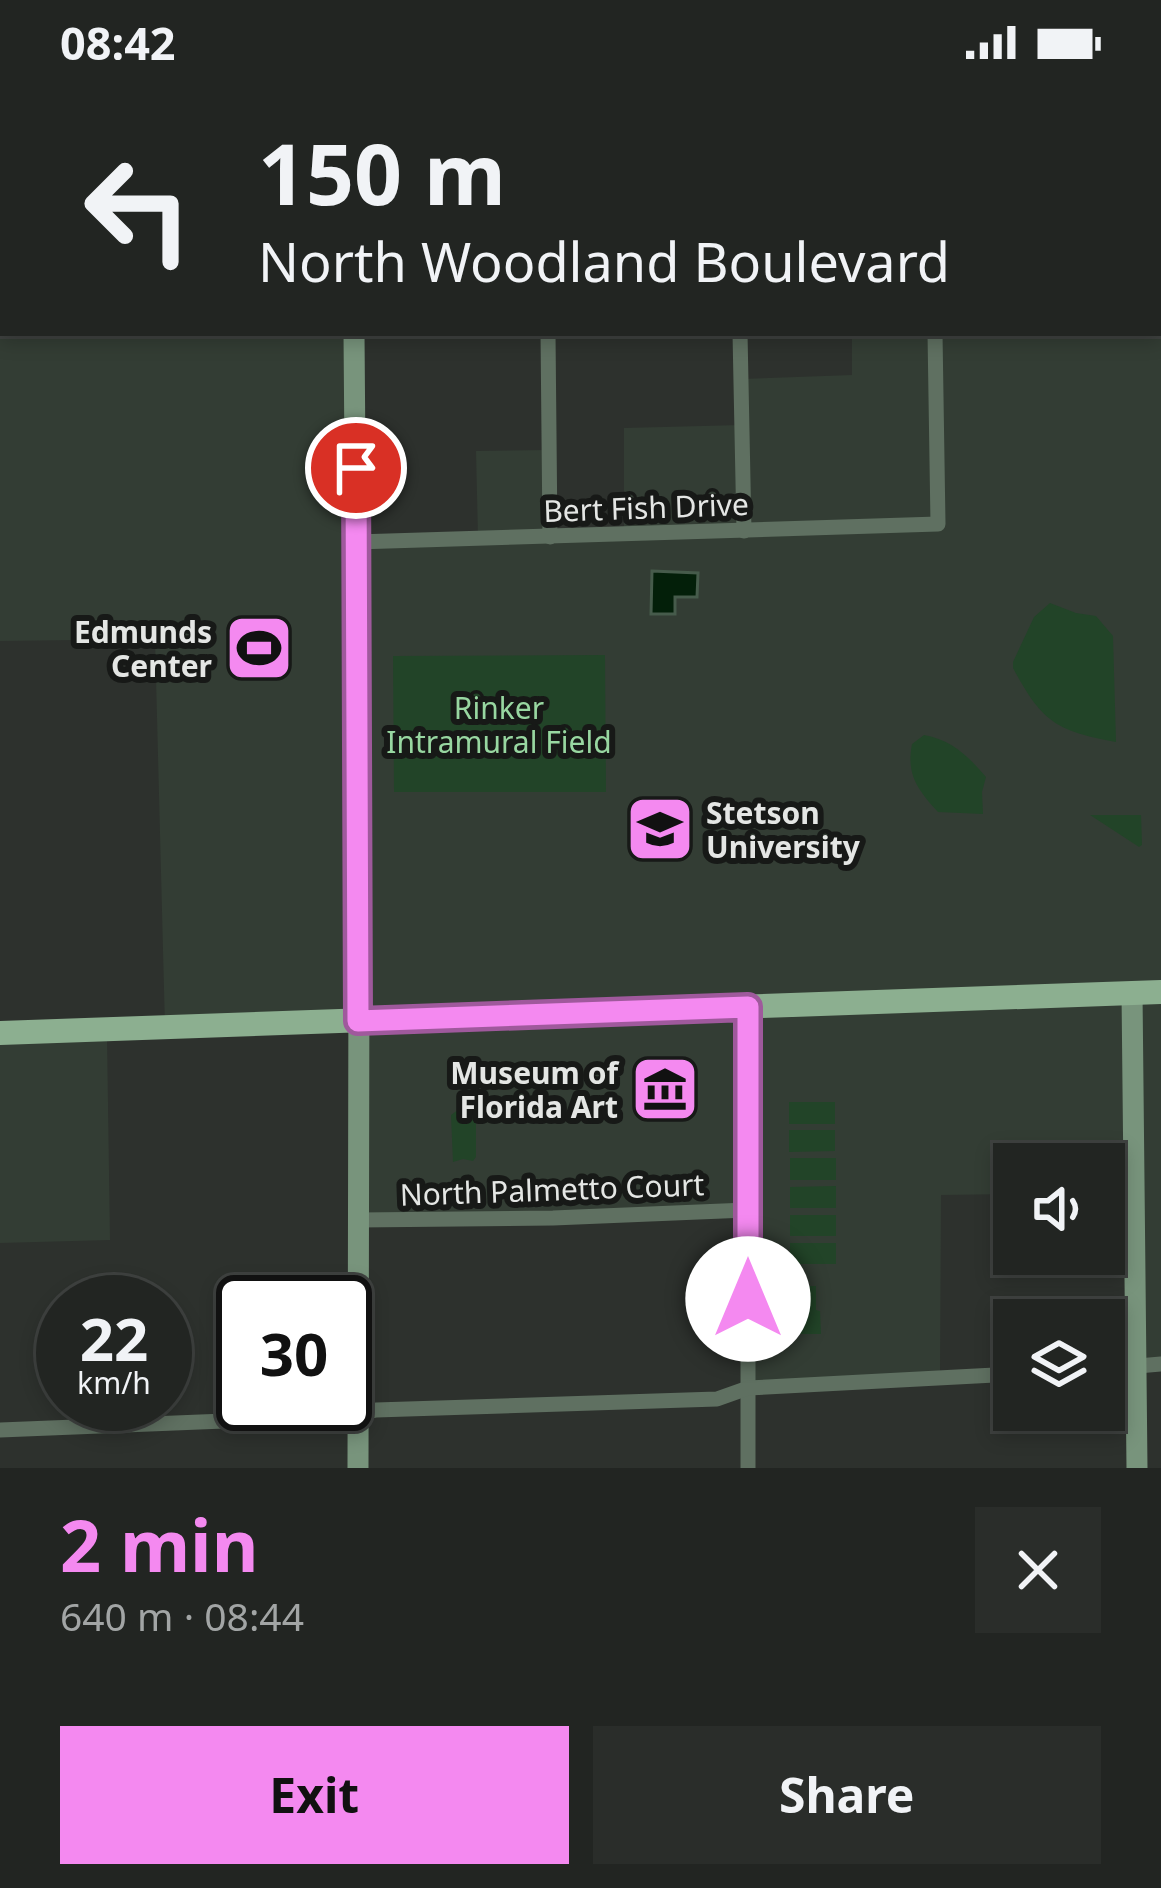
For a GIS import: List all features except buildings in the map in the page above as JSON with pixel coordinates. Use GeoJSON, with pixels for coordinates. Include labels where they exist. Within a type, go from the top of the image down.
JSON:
{"type":"FeatureCollection","features":[{"type":"Feature","properties":{"kind":"main road"},"geometry":{"type":"LineString","coordinates":[[0,1033],[1161,992]]}},
{"type":"Feature","properties":{"kind":"street"},"geometry":{"type":"LineString","coordinates":[[354,336],[358,1275]]}},
{"type":"Feature","properties":{"kind":"street"},"geometry":{"type":"LineString","coordinates":[[548,336],[550,537]]}},
{"type":"Feature","properties":{"kind":"street"},"geometry":{"type":"LineString","coordinates":[[740,336],[744,531]]}},
{"type":"Feature","properties":{"kind":"street","name":"Bert Fish Drive"},"geometry":{"type":"LineString","coordinates":[[356,542],[938,524],[935,336]]}},
{"type":"Feature","properties":{"kind":"street"},"geometry":{"type":"LineString","coordinates":[[1132,992],[1137,1468]]}},
{"type":"Feature","properties":{"kind":"street"},"geometry":{"type":"LineString","coordinates":[[748,1007],[748,1468]]}},
{"type":"Feature","properties":{"kind":"street","name":"North Palmetto Court"},"geometry":{"type":"LineString","coordinates":[[358,1220],[747,1210]]}},
{"type":"Feature","properties":{"kind":"street"},"geometry":{"type":"LineString","coordinates":[[1125,1368],[1161,1364]]}},
{"type":"Feature","properties":{"kind":"street"},"geometry":{"type":"LineString","coordinates":[[372,1411],[717,1399],[748,1388],[993,1375]]}},
{"type":"Feature","properties":{"kind":"street"},"geometry":{"type":"LineString","coordinates":[[0,1430],[216,1421]]}},
{"type":"Feature","properties":{"kind":"street"},"geometry":{"type":"LineString","coordinates":[[358,1431],[358,1468]]}},
{"type":"Feature","properties":{"kind":"shaded area","name":"Stetson University"},"geometry":{"type":"Polygon","coordinates":[[[0,336],[354,336],[357,542],[478,538],[476,451],[549,450],[551,537],[624,534],[624,428],[741,425],[741,379],[852,375],[852,336],[1161,336],[1161,1367],[1136,1368],[1133,1192],[1125,1192],[1125,1143],[993,1143],[993,1194],[941,1195],[940,1378],[748,1388],[747,1211],[358,1220],[357,1021],[165,1028],[155,639],[0,641],[0,336]]]}},
{"type":"Feature","properties":{"kind":"shaded area"},"geometry":{"type":"Polygon","coordinates":[[[652,571],[698,573],[697,597],[675,597],[675,614],[651,614],[652,571]]]}},
{"type":"Feature","properties":{"kind":"shaded area"},"geometry":{"type":"Polygon","coordinates":[[[107,1036],[110,1240],[0,1243],[0,1039],[107,1036]]]}},
{"type":"Feature","properties":{"kind":"green space"},"geometry":{"type":"Polygon","coordinates":[[[1050,603],[1096,616],[1113,636],[1116,742],[1053,721],[1033,701],[1013,668],[1034,617],[1050,603]]]}},
{"type":"Feature","properties":{"kind":"green space","name":"Rinker Intramural Field"},"geometry":{"type":"Polygon","coordinates":[[[605,655],[606,792],[394,792],[393,656],[605,655]]]}},
{"type":"Feature","properties":{"kind":"green space"},"geometry":{"type":"Polygon","coordinates":[[[924,735],[959,750],[986,777],[983,814],[938,812],[925,796],[912,773],[911,755],[912,744],[924,735]]]}},
{"type":"Feature","properties":{"kind":"green space"},"geometry":{"type":"Polygon","coordinates":[[[1090,815],[1141,815],[1139,847],[1090,815]]]}},
{"type":"Feature","properties":{"kind":"green space"},"geometry":{"type":"Polygon","coordinates":[[[461,1102],[476,1118],[476,1157],[453,1162],[451,1115],[461,1102]]]}},
{"type":"Feature","properties":{"kind":"green space"},"geometry":{"type":"Polygon","coordinates":[[[789,1102],[835,1102],[835,1124],[789,1124],[789,1102]]]}},
{"type":"Feature","properties":{"kind":"green space"},"geometry":{"type":"Polygon","coordinates":[[[789,1130],[835,1130],[835,1151],[789,1152],[789,1130]]]}},
{"type":"Feature","properties":{"kind":"green space"},"geometry":{"type":"Polygon","coordinates":[[[790,1158],[836,1158],[836,1180],[790,1180],[790,1158]]]}},
{"type":"Feature","properties":{"kind":"green space"},"geometry":{"type":"Polygon","coordinates":[[[836,1186],[836,1208],[790,1208],[790,1187],[836,1186]]]}},
{"type":"Feature","properties":{"kind":"green space"},"geometry":{"type":"Polygon","coordinates":[[[790,1215],[836,1215],[836,1236],[790,1236],[790,1215]]]}},
{"type":"Feature","properties":{"kind":"green space"},"geometry":{"type":"Polygon","coordinates":[[[790,1243],[836,1243],[836,1264],[790,1264],[790,1243]]]}},
{"type":"Feature","properties":{"kind":"green space"},"geometry":{"type":"Polygon","coordinates":[[[779,1286],[816,1286],[821,1334],[780,1334],[779,1286]]]}},
{"type":"Feature","properties":{"kind":"place","name":"Edmunds Center"},"geometry":{"type":"Point","coordinates":[259,648]}},
{"type":"Feature","properties":{"kind":"place","name":"Stetson University"},"geometry":{"type":"Point","coordinates":[660,829]}},
{"type":"Feature","properties":{"kind":"place","name":"Museum of Florida Art"},"geometry":{"type":"Point","coordinates":[665,1089]}},
{"type":"Feature","properties":{"kind":"route"},"geometry":{"type":"LineString","coordinates":[[356,468],[358,1021],[748,1007],[748,1299]]}}]}
